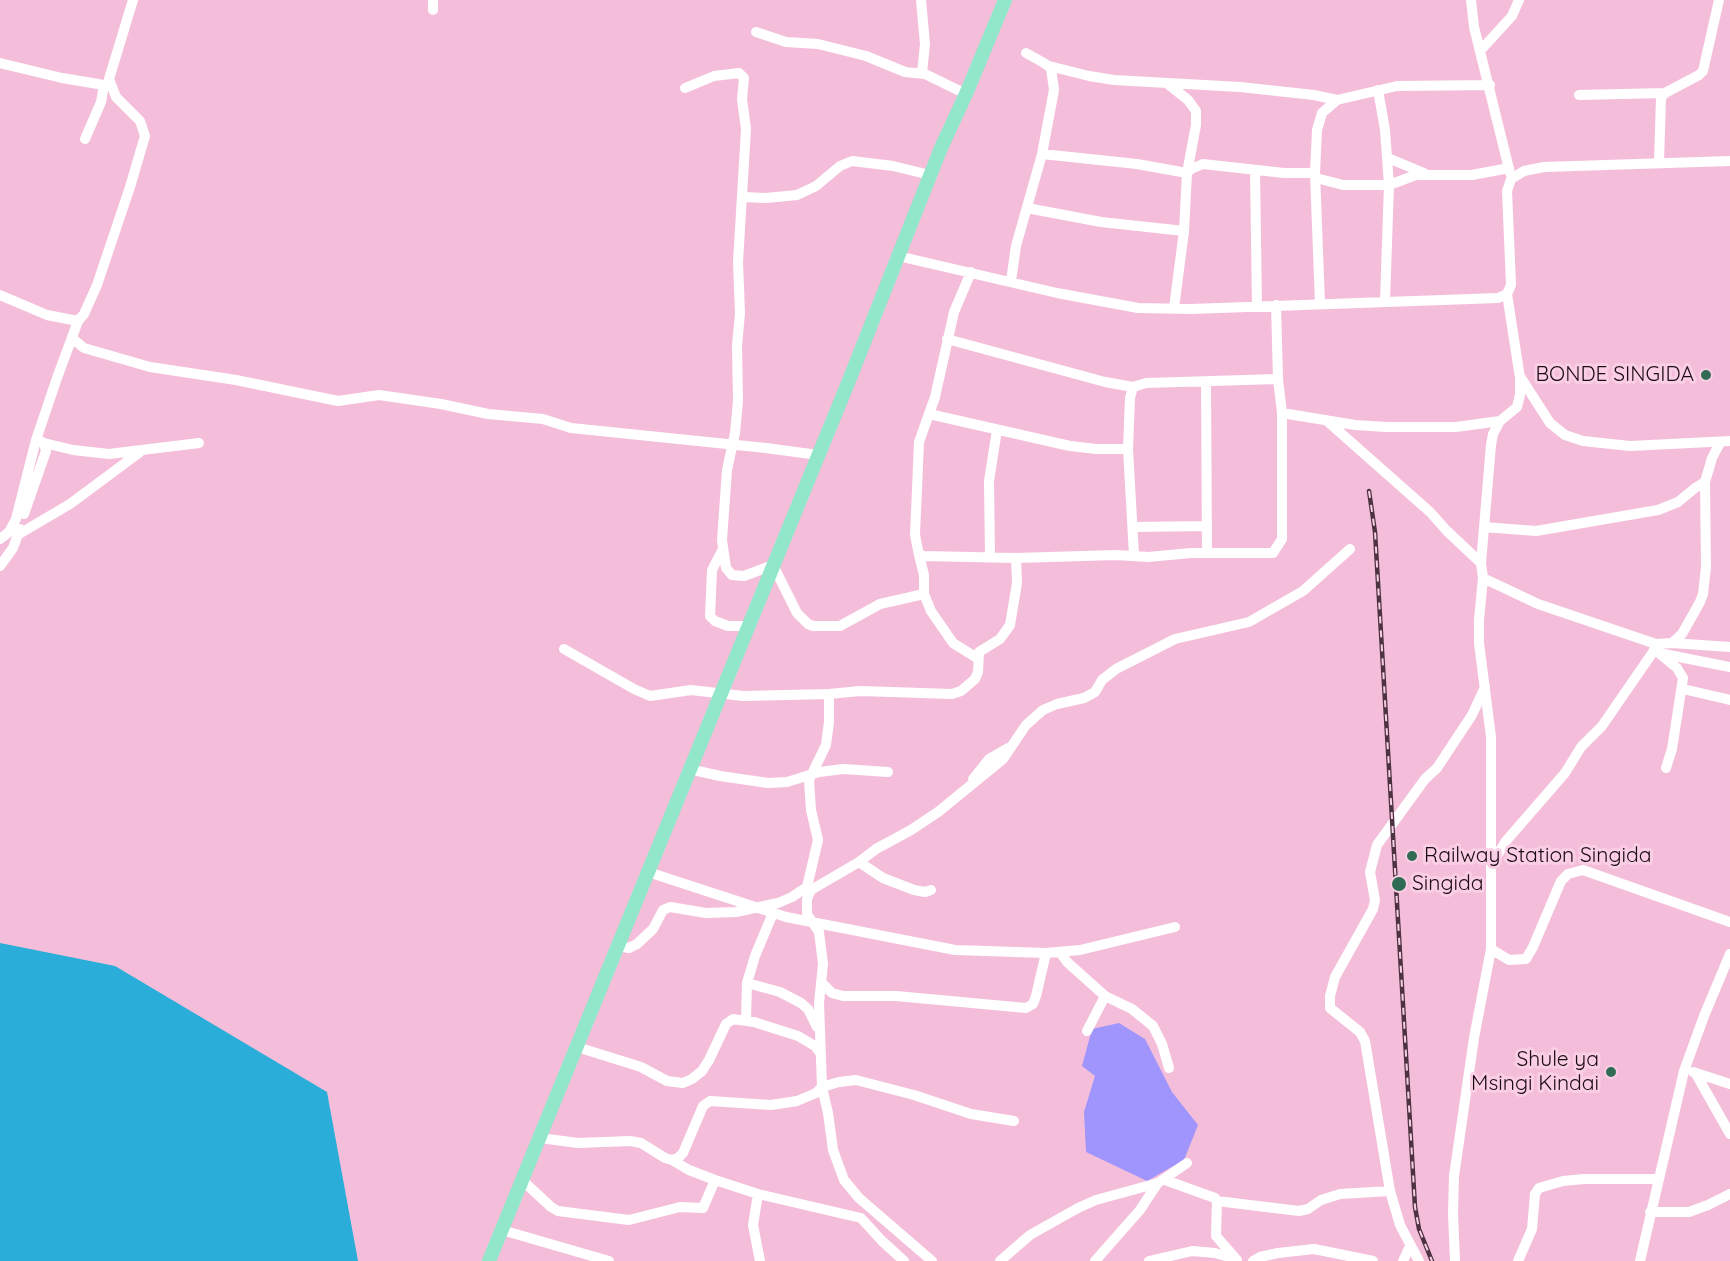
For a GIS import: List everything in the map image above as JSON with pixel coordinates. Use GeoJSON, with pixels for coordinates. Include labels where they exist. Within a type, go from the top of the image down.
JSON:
{"type":"FeatureCollection","features":[{"type":"Feature","properties":{"kind":"main road"},"geometry":{"type":"LineString","coordinates":[[489,1261],[930,175],[1005,0]]}},
{"type":"Feature","properties":{"kind":"street"},"geometry":{"type":"LineString","coordinates":[[85,139],[107,85],[133,0]]}},
{"type":"Feature","properties":{"kind":"street"},"geometry":{"type":"LineString","coordinates":[[921,0],[925,44],[922,73]]}},
{"type":"Feature","properties":{"kind":"street"},"geometry":{"type":"LineString","coordinates":[[1455,1261],[1453,1214],[1456,1166],[1474,1038],[1491,949],[1491,737],[1479,643],[1483,578],[1481,562],[1492,438],[1500,422],[1517,407],[1521,378],[1507,294],[1511,275],[1506,204],[1510,174],[1474,27],[1471,0]]}},
{"type":"Feature","properties":{"kind":"street"},"geometry":{"type":"LineString","coordinates":[[1480,51],[1512,16],[1519,0]]}},
{"type":"Feature","properties":{"kind":"street"},"geometry":{"type":"LineString","coordinates":[[1659,162],[1661,98],[1665,93],[1703,71],[1719,0]]}},
{"type":"Feature","properties":{"kind":"street"},"geometry":{"type":"LineString","coordinates":[[756,32],[793,44],[805,42],[866,56],[905,72],[922,73],[966,94]]}},
{"type":"Feature","properties":{"kind":"street"},"geometry":{"type":"LineString","coordinates":[[1026,53],[1049,66],[1089,76],[1278,91],[1337,100]]}},
{"type":"Feature","properties":{"kind":"street"},"geometry":{"type":"LineString","coordinates":[[0,63],[107,85],[116,98],[140,121],[145,136],[97,285],[84,314],[78,321],[57,378],[16,519],[9,532],[0,539]]}},
{"type":"Feature","properties":{"kind":"street"},"geometry":{"type":"LineString","coordinates":[[1011,281],[1016,246],[1042,154],[1054,90],[1049,66]]}},
{"type":"Feature","properties":{"kind":"street"},"geometry":{"type":"LineString","coordinates":[[685,88],[714,76],[739,73],[743,76],[741,99],[746,129],[738,262],[740,313],[737,346],[738,401],[728,470],[723,549],[726,568],[735,576],[744,576],[773,566],[797,613],[813,626],[840,626],[880,604],[924,594]]}},
{"type":"Feature","properties":{"kind":"street"},"geometry":{"type":"LineString","coordinates":[[1165,83],[1188,100],[1196,111],[1196,125],[1187,173],[1184,231],[1174,308]]}},
{"type":"Feature","properties":{"kind":"street"},"geometry":{"type":"LineString","coordinates":[[1320,304],[1317,130],[1320,119],[1328,106],[1337,100],[1417,84],[1490,85]]}},
{"type":"Feature","properties":{"kind":"street"},"geometry":{"type":"LineString","coordinates":[[1378,90],[1388,158],[1389,185],[1385,301]]}},
{"type":"Feature","properties":{"kind":"street"},"geometry":{"type":"LineString","coordinates":[[1579,95],[1665,93]]}},
{"type":"Feature","properties":{"kind":"street"},"geometry":{"type":"LineString","coordinates":[[1042,154],[1137,164],[1187,173]]}},
{"type":"Feature","properties":{"kind":"street"},"geometry":{"type":"LineString","coordinates":[[1388,158],[1427,174]]}},
{"type":"Feature","properties":{"kind":"street"},"geometry":{"type":"LineString","coordinates":[[742,197],[765,198],[797,195],[816,186],[840,166],[852,161],[893,166],[930,175]]}},
{"type":"Feature","properties":{"kind":"street"},"geometry":{"type":"LineString","coordinates":[[1187,173],[1196,165],[1203,164],[1255,171],[1316,175],[1343,185],[1389,185],[1403,179],[1427,174],[1510,174],[1544,166],[1730,161]]}},
{"type":"Feature","properties":{"kind":"street"},"geometry":{"type":"LineString","coordinates":[[1255,171],[1257,306]]}},
{"type":"Feature","properties":{"kind":"street"},"geometry":{"type":"LineString","coordinates":[[1027,208],[1101,222],[1184,231]]}},
{"type":"Feature","properties":{"kind":"street"},"geometry":{"type":"LineString","coordinates":[[897,256],[1110,304],[1138,308],[1498,298],[1507,294]]}},
{"type":"Feature","properties":{"kind":"street"},"geometry":{"type":"LineString","coordinates":[[971,272],[954,312],[935,397],[919,442],[915,535],[924,575],[924,594],[931,611],[945,634],[964,651],[977,657]]}},
{"type":"Feature","properties":{"kind":"street"},"geometry":{"type":"LineString","coordinates":[[0,295],[47,315],[78,321]]}},
{"type":"Feature","properties":{"kind":"street"},"geometry":{"type":"LineString","coordinates":[[919,555],[942,558],[990,556],[1016,558],[1134,555],[1158,557],[1207,553],[1271,554],[1282,539],[1282,413],[1278,379],[1276,305]]}},
{"type":"Feature","properties":{"kind":"street"},"geometry":{"type":"LineString","coordinates":[[72,338],[84,348],[97,353],[150,367],[236,380],[338,401],[379,395],[449,405],[488,414],[543,419],[572,428],[818,455]]}},
{"type":"Feature","properties":{"kind":"street"},"geometry":{"type":"LineString","coordinates":[[947,339],[1105,382],[1133,387],[1146,383],[1278,379]]}},
{"type":"Feature","properties":{"kind":"street"},"geometry":{"type":"LineString","coordinates":[[1521,378],[1550,423],[1564,435],[1583,441],[1630,446],[1725,442]]}},
{"type":"Feature","properties":{"kind":"street"},"geometry":{"type":"LineString","coordinates":[[1206,382],[1207,553]]}},
{"type":"Feature","properties":{"kind":"street"},"geometry":{"type":"LineString","coordinates":[[1133,387],[1130,398],[1128,449],[1134,555]]}},
{"type":"Feature","properties":{"kind":"street"},"geometry":{"type":"LineString","coordinates":[[1282,413],[1363,425],[1426,428],[1500,422]]}},
{"type":"Feature","properties":{"kind":"street"},"geometry":{"type":"LineString","coordinates":[[929,414],[1083,448],[1128,449]]}},
{"type":"Feature","properties":{"kind":"street"},"geometry":{"type":"LineString","coordinates":[[1326,419],[1430,512],[1481,562]]}},
{"type":"Feature","properties":{"kind":"street"},"geometry":{"type":"LineString","coordinates":[[990,556],[989,481],[997,430]]}},
{"type":"Feature","properties":{"kind":"street"},"geometry":{"type":"LineString","coordinates":[[40,441],[91,452],[109,453],[199,443]]}},
{"type":"Feature","properties":{"kind":"street"},"geometry":{"type":"LineString","coordinates":[[0,566],[13,548],[19,534],[46,451],[40,441]]}},
{"type":"Feature","properties":{"kind":"street"},"geometry":{"type":"LineString","coordinates":[[1492,862],[1506,841],[1565,773],[1581,747],[1602,726],[1656,650],[1672,643],[1682,634],[1701,602],[1706,567],[1705,483],[1712,458],[1725,442]]}},
{"type":"Feature","properties":{"kind":"street"},"geometry":{"type":"LineString","coordinates":[[19,534],[70,504],[141,451]]}},
{"type":"Feature","properties":{"kind":"street"},"geometry":{"type":"LineString","coordinates":[[1484,526],[1536,531],[1658,510],[1678,502],[1705,483]]}},
{"type":"Feature","properties":{"kind":"street"},"geometry":{"type":"LineString","coordinates":[[1133,527],[1207,526]]}},
{"type":"Feature","properties":{"kind":"street"},"geometry":{"type":"LineString","coordinates":[[723,549],[712,570],[710,616],[715,621],[728,626],[748,626]]}},
{"type":"Feature","properties":{"kind":"street"},"geometry":{"type":"LineString","coordinates":[[932,1261],[859,1198],[844,1180],[833,1150],[822,1087],[819,1003],[823,964],[821,940],[819,932],[810,921],[806,908],[811,890],[938,812],[1003,759],[1026,725],[1043,710],[1057,704],[1084,698],[1095,692],[1102,680],[1116,669],[1174,639],[1249,622],[1303,591],[1350,549]]}},
{"type":"Feature","properties":{"kind":"street"},"geometry":{"type":"LineString","coordinates":[[564,649],[650,696],[691,690],[755,696],[878,691],[952,694],[961,691],[975,679],[978,652],[1000,639],[1010,625],[1017,582],[1016,558]]}},
{"type":"Feature","properties":{"kind":"street"},"geometry":{"type":"LineString","coordinates":[[1483,578],[1538,604],[1656,650],[1730,667]]}},
{"type":"Feature","properties":{"kind":"street"},"geometry":{"type":"LineString","coordinates":[[1672,643],[1730,647]]}},
{"type":"Feature","properties":{"kind":"street"},"geometry":{"type":"LineString","coordinates":[[1656,650],[1680,672],[1683,678],[1672,749],[1666,768]]}},
{"type":"Feature","properties":{"kind":"street"},"geometry":{"type":"LineString","coordinates":[[1419,1261],[1400,1225],[1390,1191],[1365,1041],[1360,1032],[1330,1008],[1330,996],[1335,977],[1373,909],[1375,900],[1370,872],[1377,845],[1425,779],[1437,768],[1472,715],[1485,686]]}},
{"type":"Feature","properties":{"kind":"street"},"geometry":{"type":"LineString","coordinates":[[1683,689],[1730,700]]}},
{"type":"Feature","properties":{"kind":"street"},"geometry":{"type":"LineString","coordinates":[[618,946],[629,948],[637,944],[653,929],[663,910],[670,907],[706,913],[757,908],[792,897],[807,886],[818,840],[811,810],[811,775],[826,745],[829,694]]}},
{"type":"Feature","properties":{"kind":"street"},"geometry":{"type":"LineString","coordinates":[[689,769],[768,783],[787,782],[843,769],[888,772]]}},
{"type":"Feature","properties":{"kind":"street"},"geometry":{"type":"LineString","coordinates":[[859,862],[883,878],[914,890],[925,892],[931,890]]}},
{"type":"Feature","properties":{"kind":"street"},"geometry":{"type":"LineString","coordinates":[[1491,949],[1509,960],[1526,959],[1561,881],[1568,874],[1583,870],[1730,922]]}},
{"type":"Feature","properties":{"kind":"street"},"geometry":{"type":"LineString","coordinates":[[648,872],[773,913],[955,950],[1060,952],[1099,946],[1175,927]]}},
{"type":"Feature","properties":{"kind":"street"},"geometry":{"type":"LineString","coordinates":[[746,1020],[747,983],[755,956],[773,913]]}},
{"type":"Feature","properties":{"kind":"street"},"geometry":{"type":"LineString","coordinates":[[1060,952],[1067,962],[1105,996],[1132,1009],[1153,1026],[1162,1044],[1169,1068]]}},
{"type":"Feature","properties":{"kind":"street"},"geometry":{"type":"LineString","coordinates":[[821,982],[832,993],[843,996],[896,996],[1026,1008],[1033,1004],[1036,996],[1046,953]]}},
{"type":"Feature","properties":{"kind":"street"},"geometry":{"type":"LineString","coordinates":[[1640,1261],[1685,1069],[1730,954]]}},
{"type":"Feature","properties":{"kind":"street"},"geometry":{"type":"LineString","coordinates":[[747,983],[780,992],[801,1002],[808,1009],[821,1038]]}},
{"type":"Feature","properties":{"kind":"street"},"geometry":{"type":"LineString","coordinates":[[1087,1031],[1105,996]]}},
{"type":"Feature","properties":{"kind":"street"},"geometry":{"type":"LineString","coordinates":[[577,1047],[641,1067],[667,1081],[683,1083],[702,1071],[726,1024],[733,1019],[746,1020],[798,1036],[815,1046],[821,1054]]}},
{"type":"Feature","properties":{"kind":"street"},"geometry":{"type":"LineString","coordinates":[[1685,1069],[1730,1084]]}},
{"type":"Feature","properties":{"kind":"street"},"geometry":{"type":"LineString","coordinates":[[1696,1074],[1730,1134]]}},
{"type":"Feature","properties":{"kind":"street"},"geometry":{"type":"LineString","coordinates":[[672,1160],[683,1153],[703,1106],[710,1101],[771,1105],[807,1098],[822,1087],[856,1080],[914,1095],[971,1114],[1014,1121]]}},
{"type":"Feature","properties":{"kind":"street"},"geometry":{"type":"LineString","coordinates":[[540,1138],[578,1143],[630,1141],[641,1143],[665,1158],[715,1180],[758,1194],[861,1218],[904,1261]]}},
{"type":"Feature","properties":{"kind":"street"},"geometry":{"type":"LineString","coordinates":[[1095,1261],[1140,1210],[1161,1182],[1187,1163]]}},
{"type":"Feature","properties":{"kind":"street"},"geometry":{"type":"LineString","coordinates":[[1518,1261],[1532,1229],[1534,1194],[1539,1188],[1546,1184],[1573,1180],[1658,1179]]}},
{"type":"Feature","properties":{"kind":"street"},"geometry":{"type":"LineString","coordinates":[[522,1180],[558,1211],[629,1220],[680,1207],[703,1208],[715,1180]]}},
{"type":"Feature","properties":{"kind":"street"},"geometry":{"type":"LineString","coordinates":[[1000,1261],[1030,1235],[1078,1208],[1096,1200],[1161,1182],[1211,1195],[1217,1201],[1299,1211],[1340,1194],[1359,1191],[1390,1191]]}},
{"type":"Feature","properties":{"kind":"street"},"geometry":{"type":"LineString","coordinates":[[758,1194],[753,1225],[760,1261]]}},
{"type":"Feature","properties":{"kind":"street"},"geometry":{"type":"LineString","coordinates":[[1650,1212],[1689,1212],[1730,1194]]}},
{"type":"Feature","properties":{"kind":"street"},"geometry":{"type":"LineString","coordinates":[[1217,1201],[1216,1236],[1238,1260]]}},
{"type":"Feature","properties":{"kind":"street"},"geometry":{"type":"LineString","coordinates":[[502,1230],[609,1261]]}},
{"type":"Feature","properties":{"kind":"street"},"geometry":{"type":"LineString","coordinates":[[1403,1261],[1410,1246]]}},
{"type":"Feature","properties":{"kind":"street"},"geometry":{"type":"LineString","coordinates":[[1253,1261],[1278,1253],[1314,1249],[1373,1261]]}},
{"type":"Feature","properties":{"kind":"street"},"geometry":{"type":"LineString","coordinates":[[1149,1261],[1192,1251],[1215,1253],[1238,1260]]}},
{"type":"Feature","properties":{"kind":"shaded area"},"geometry":{"type":"Polygon","coordinates":[[[1119,1023],[1145,1039],[1172,1092],[1198,1125],[1184,1160],[1147,1181],[1086,1152],[1084,1112],[1095,1076],[1082,1066],[1092,1029],[1119,1023]]]}},
{"type":"Feature","properties":{"kind":"water"},"geometry":{"type":"Polygon","coordinates":[[[0,943],[115,966],[327,1092],[358,1261],[0,1261],[0,943]]]}},
{"type":"Feature","properties":{"kind":"railway"},"geometry":{"type":"LineString","coordinates":[[1369,491],[1375,532],[1415,1207],[1419,1229],[1432,1261]]}},
{"type":"Feature","properties":{"kind":"place","name":"BONDE SINGIDA"},"geometry":{"type":"Point","coordinates":[1706,375]}},
{"type":"Feature","properties":{"kind":"place","name":"Railway Station Singida"},"geometry":{"type":"Point","coordinates":[1412,856]}},
{"type":"Feature","properties":{"kind":"place","name":"Singida"},"geometry":{"type":"Point","coordinates":[1399,884]}},
{"type":"Feature","properties":{"kind":"place","name":"Shule ya Msingi Kindai"},"geometry":{"type":"Point","coordinates":[1611,1072]}}]}
